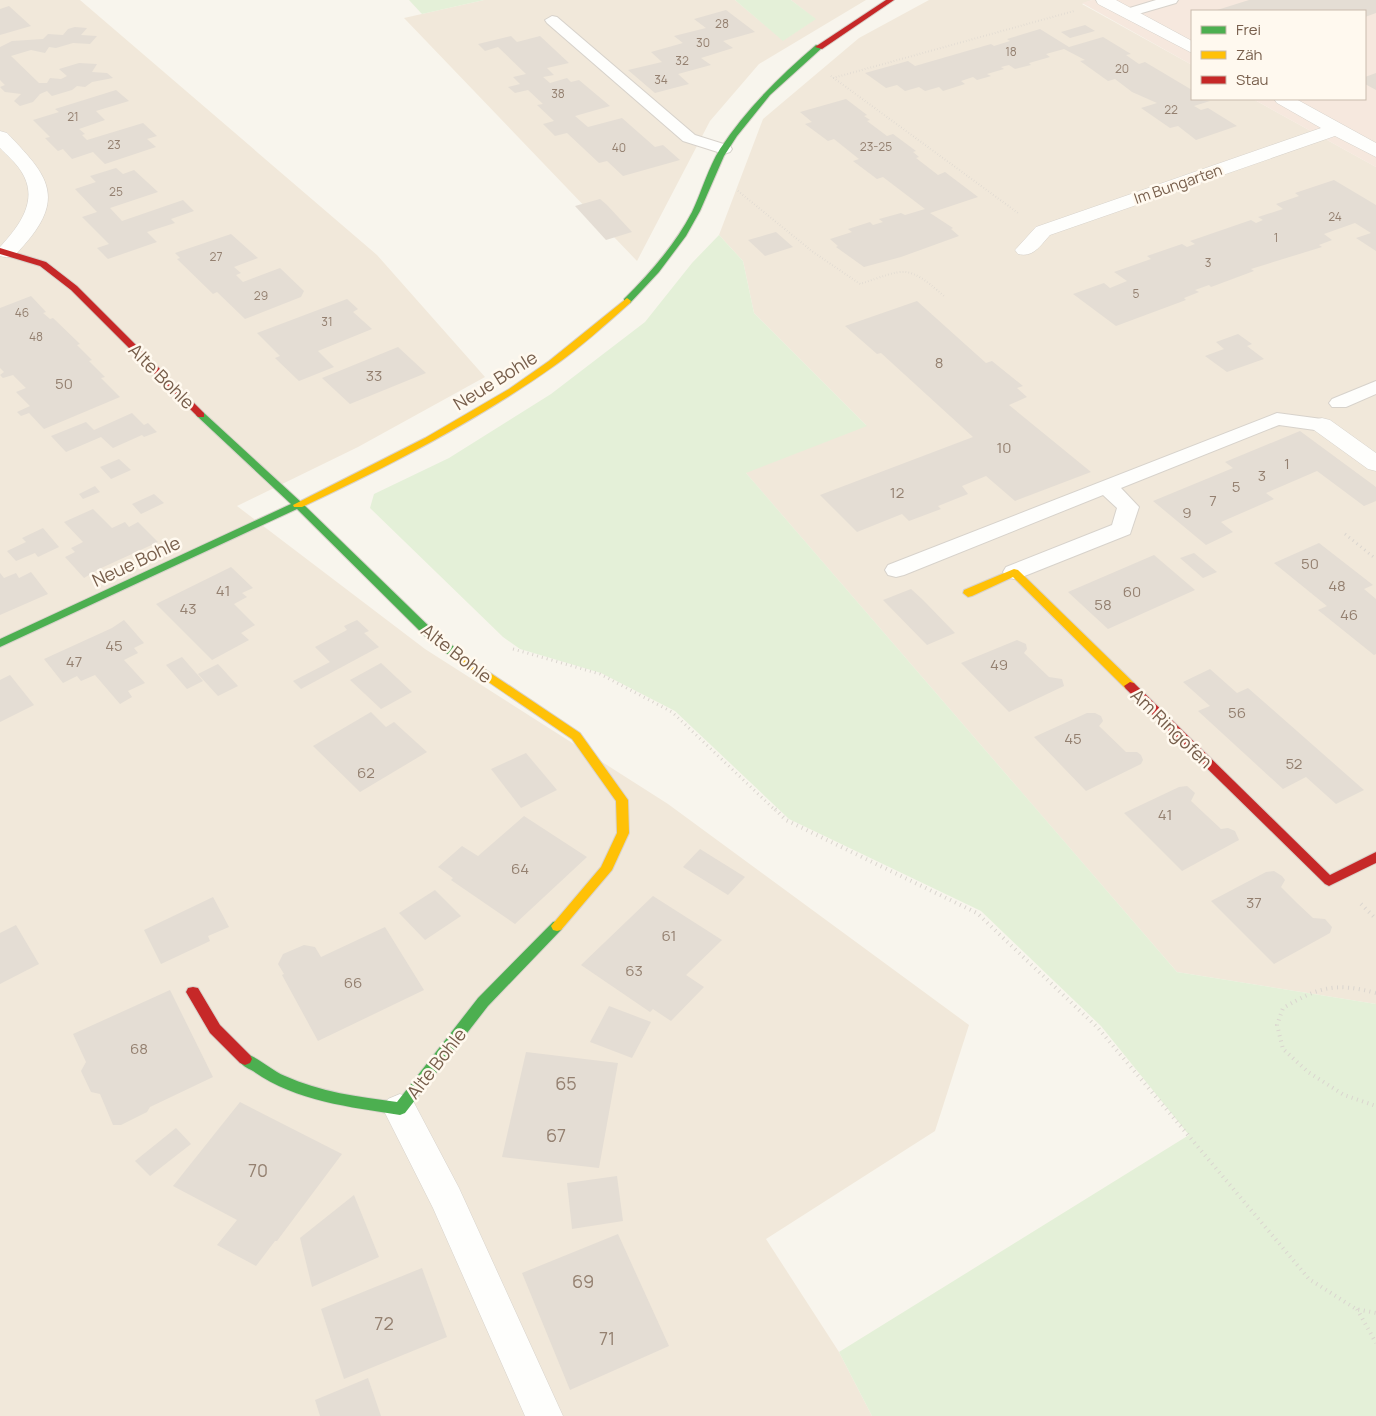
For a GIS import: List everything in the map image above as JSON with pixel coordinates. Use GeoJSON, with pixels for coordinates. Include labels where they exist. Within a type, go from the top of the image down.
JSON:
{"type":"FeatureCollection","features":[{"type":"Feature","properties":{"kind":"street","name":"Neue Bohle"},"geometry":{"type":"LineString","coordinates":[[0,643],[373,470],[496,404],[567,354],[622,307],[664,259],[696,212],[708,177],[724,149],[759,101],[798,62],[854,21],[891,0]]}},
{"type":"Feature","properties":{"kind":"street"},"geometry":{"type":"LineString","coordinates":[[1104,0],[1191,47]]}},
{"type":"Feature","properties":{"kind":"street"},"geometry":{"type":"LineString","coordinates":[[1285,100],[1376,151]]}},
{"type":"Feature","properties":{"kind":"street","name":"Im Bungarten"},"geometry":{"type":"LineString","coordinates":[[1025,250],[1043,231],[1338,129]]}},
{"type":"Feature","properties":{"kind":"street"},"geometry":{"type":"LineString","coordinates":[[0,137],[31,170],[39,196],[30,226],[4,252]]}},
{"type":"Feature","properties":{"kind":"street","name":"Alte Bohle"},"geometry":{"type":"LineString","coordinates":[[4,252],[43,264],[74,288],[169,385],[298,505],[436,640],[576,736],[622,800],[623,833],[606,870],[579,903],[483,1002],[400,1109]]}},
{"type":"Feature","properties":{"kind":"street"},"geometry":{"type":"LineString","coordinates":[[1322,425],[1376,464]]}},
{"type":"Feature","properties":{"kind":"street"},"geometry":{"type":"LineString","coordinates":[[968,593],[1014,572]]}},
{"type":"Feature","properties":{"kind":"street","name":"Am Ringofen"},"geometry":{"type":"LineString","coordinates":[[1014,572],[1329,882],[1376,857]]}},
{"type":"Feature","properties":{"kind":"street","name":"Alte Bohle"},"geometry":{"type":"LineString","coordinates":[[193,992],[219,1034],[256,1070],[308,1094],[400,1109]]}},
{"type":"Feature","properties":{"kind":"street","name":"Alte Bohle"},"geometry":{"type":"LineString","coordinates":[[400,1109],[447,1200],[544,1416]]}},
{"type":"Feature","properties":{"kind":"lane"},"geometry":{"type":"LineString","coordinates":[[1128,13],[1171,0]]}},
{"type":"Feature","properties":{"kind":"lane"},"geometry":{"type":"LineString","coordinates":[[552,20],[688,138],[724,149]]}},
{"type":"Feature","properties":{"kind":"lane"},"geometry":{"type":"LineString","coordinates":[[1339,403],[1376,387]]}},
{"type":"Feature","properties":{"kind":"lane"},"geometry":{"type":"LineString","coordinates":[[896,570],[1277,419],[1322,425]]}},
{"type":"Feature","properties":{"kind":"lane"},"geometry":{"type":"LineString","coordinates":[[1014,572],[1122,529],[1128,507],[1107,487]]}},
{"type":"Feature","properties":{"kind":"path"},"geometry":{"type":"LineString","coordinates":[[833,78],[1080,10]]}},
{"type":"Feature","properties":{"kind":"path"},"geometry":{"type":"LineString","coordinates":[[798,62],[826,73],[1043,231]]}},
{"type":"Feature","properties":{"kind":"path"},"geometry":{"type":"LineString","coordinates":[[708,177],[740,192],[814,252],[860,284],[902,270],[921,276],[944,296]]}},
{"type":"Feature","properties":{"kind":"path"},"geometry":{"type":"LineString","coordinates":[[1345,534],[1376,559]]}},
{"type":"Feature","properties":{"kind":"path"},"geometry":{"type":"LineString","coordinates":[[510,649],[600,674],[672,712],[786,820],[977,913],[1098,1028],[1309,1279],[1356,1309],[1376,1313]]}},
{"type":"Feature","properties":{"kind":"path"},"geometry":{"type":"LineString","coordinates":[[1376,993],[1351,986],[1312,991],[1283,1008],[1276,1025],[1283,1049],[1308,1072],[1344,1096],[1376,1106]]}},
{"type":"Feature","properties":{"kind":"path"},"geometry":{"type":"LineString","coordinates":[[1356,1309],[1376,1343]]}},
{"type":"Feature","properties":{"kind":"shaded area"},"geometry":{"type":"Polygon","coordinates":[[[0,0],[80,0],[377,255],[485,377],[358,447],[237,506],[425,649],[668,804],[969,1025],[935,1131],[766,1239],[839,1352],[872,1416],[0,1416],[0,0]]]}},
{"type":"Feature","properties":{"kind":"shaded area"},"geometry":{"type":"Polygon","coordinates":[[[484,0],[735,0],[783,40],[815,19],[791,0],[866,0],[759,64],[710,121],[637,261],[404,18],[484,0]]]}},
{"type":"Feature","properties":{"kind":"shaded area"},"geometry":{"type":"Polygon","coordinates":[[[929,0],[1092,0],[1082,4],[1191,64],[1191,100],[1255,100],[1376,167],[1376,1004],[1177,972],[745,472],[866,425],[754,313],[743,261],[719,235],[763,119],[859,38],[929,0]]]}},
{"type":"Feature","properties":{"kind":"shaded area"},"geometry":{"type":"Polygon","coordinates":[[[1092,0],[1376,0],[1376,167],[1255,100],[1366,100],[1366,10],[1191,10],[1191,64],[1082,3],[1092,0]]]}},
{"type":"Feature","properties":{"kind":"green space"},"geometry":{"type":"Polygon","coordinates":[[[409,0],[484,0],[422,14],[409,0]]]}},
{"type":"Feature","properties":{"kind":"green space"},"geometry":{"type":"Polygon","coordinates":[[[735,0],[791,0],[816,19],[783,41],[735,0]]]}},
{"type":"Feature","properties":{"kind":"green space"},"geometry":{"type":"Polygon","coordinates":[[[719,235],[743,261],[754,313],[867,426],[746,473],[1177,972],[1376,1004],[1376,1416],[872,1416],[839,1352],[1189,1135],[1101,1026],[981,911],[789,819],[675,711],[601,673],[520,649],[503,637],[370,508],[374,494],[449,458],[551,394],[645,322],[692,263],[719,235]]]}},
{"type":"Feature","properties":{"kind":"building"},"geometry":{"type":"Polygon","coordinates":[[[1249,0],[1376,0],[1376,13],[1366,17],[1366,10],[1217,10],[1249,0]]]}},
{"type":"Feature","properties":{"kind":"building"},"geometry":{"type":"Polygon","coordinates":[[[9,6],[31,26],[0,35],[0,9],[9,6]]]}},
{"type":"Feature","properties":{"kind":"building"},"geometry":{"type":"Polygon","coordinates":[[[726,10],[755,32],[723,41],[733,48],[701,58],[711,65],[678,74],[689,84],[655,93],[628,70],[662,62],[651,52],[683,43],[674,36],[706,28],[694,19],[726,10]]]}},
{"type":"Feature","properties":{"kind":"building"},"geometry":{"type":"Polygon","coordinates":[[[1085,25],[1095,31],[1070,38],[1061,32],[1085,25]]]}},
{"type":"Feature","properties":{"kind":"building"},"geometry":{"type":"Polygon","coordinates":[[[75,27],[87,28],[81,35],[97,36],[90,44],[73,43],[56,48],[49,47],[45,53],[31,50],[11,56],[39,83],[47,83],[50,78],[61,79],[67,76],[59,69],[79,63],[97,64],[92,72],[107,73],[113,78],[92,82],[85,87],[77,86],[72,90],[52,96],[47,91],[40,94],[33,102],[20,106],[14,101],[21,94],[5,92],[0,87],[5,85],[0,80],[0,47],[12,41],[43,39],[48,34],[63,35],[68,29],[75,27]]]}},
{"type":"Feature","properties":{"kind":"building"},"geometry":{"type":"Polygon","coordinates":[[[1040,29],[1069,47],[1103,37],[1131,54],[1126,55],[1139,64],[1145,62],[1191,89],[1191,100],[1210,101],[1194,106],[1201,110],[1208,108],[1237,126],[1196,140],[1178,126],[1170,128],[1141,108],[1157,103],[1132,92],[1115,79],[1108,81],[1080,61],[1085,60],[1064,49],[1046,54],[1050,57],[1029,63],[1031,65],[1015,69],[1009,65],[1001,67],[1004,69],[987,74],[991,76],[977,80],[973,77],[961,81],[965,84],[943,91],[939,87],[925,91],[919,87],[905,91],[897,85],[886,88],[865,73],[908,61],[915,66],[991,44],[994,46],[1010,41],[1007,39],[1040,29]]]}},
{"type":"Feature","properties":{"kind":"building"},"geometry":{"type":"Polygon","coordinates":[[[511,36],[517,42],[540,36],[569,63],[547,68],[554,75],[543,77],[550,83],[567,78],[571,82],[579,80],[610,106],[575,116],[588,127],[622,118],[655,147],[663,145],[680,160],[623,176],[607,161],[599,163],[567,133],[555,136],[543,124],[554,121],[537,105],[543,104],[528,90],[515,93],[508,87],[520,84],[513,77],[526,74],[498,47],[485,51],[478,44],[511,36]]]}},
{"type":"Feature","properties":{"kind":"building"},"geometry":{"type":"Polygon","coordinates":[[[1376,73],[1376,90],[1366,85],[1366,77],[1376,73]]]}},
{"type":"Feature","properties":{"kind":"building"},"geometry":{"type":"Polygon","coordinates":[[[116,90],[129,101],[96,111],[105,120],[79,129],[85,134],[82,135],[87,140],[143,123],[157,136],[147,139],[156,147],[105,164],[93,152],[72,159],[63,149],[58,151],[45,138],[50,137],[33,120],[59,112],[55,109],[116,90]]]}},
{"type":"Feature","properties":{"kind":"building"},"geometry":{"type":"Polygon","coordinates":[[[846,99],[867,115],[864,116],[870,120],[867,121],[887,136],[893,134],[916,151],[913,152],[919,157],[916,158],[938,175],[945,172],[978,197],[930,213],[953,228],[951,229],[959,236],[901,257],[864,267],[836,247],[838,246],[830,239],[852,232],[848,229],[870,222],[873,225],[883,222],[879,219],[901,213],[905,215],[925,209],[883,177],[877,179],[853,161],[859,159],[834,139],[828,141],[805,124],[812,122],[800,112],[846,99]]]}},
{"type":"Feature","properties":{"kind":"building"},"geometry":{"type":"Polygon","coordinates":[[[116,168],[123,174],[134,170],[158,192],[110,208],[122,221],[183,200],[194,211],[171,219],[175,223],[147,232],[157,242],[108,259],[97,248],[109,244],[82,217],[97,212],[75,189],[96,182],[90,176],[116,168]]]}},
{"type":"Feature","properties":{"kind":"building"},"geometry":{"type":"Polygon","coordinates":[[[1334,180],[1376,205],[1376,251],[1356,238],[1371,233],[1355,223],[1324,234],[1332,240],[1319,245],[1322,247],[1251,269],[1254,271],[1211,287],[1209,285],[1195,290],[1199,292],[1184,298],[1186,300],[1116,326],[1073,294],[1104,283],[1110,288],[1127,281],[1114,272],[1151,259],[1147,256],[1182,244],[1187,247],[1195,244],[1190,241],[1251,220],[1256,223],[1263,220],[1258,217],[1283,209],[1276,204],[1299,196],[1295,193],[1334,180]]]}},
{"type":"Feature","properties":{"kind":"building"},"geometry":{"type":"Polygon","coordinates":[[[600,199],[632,232],[606,240],[575,206],[600,199]]]}},
{"type":"Feature","properties":{"kind":"building"},"geometry":{"type":"Polygon","coordinates":[[[776,232],[793,247],[765,256],[748,240],[776,232]]]}},
{"type":"Feature","properties":{"kind":"building"},"geometry":{"type":"Polygon","coordinates":[[[231,234],[258,258],[234,267],[241,273],[236,275],[243,282],[280,268],[304,291],[301,297],[245,319],[217,292],[213,294],[177,259],[180,258],[175,253],[231,234]]]}},
{"type":"Feature","properties":{"kind":"building"},"geometry":{"type":"Polygon","coordinates":[[[31,296],[46,312],[43,313],[50,319],[53,318],[80,344],[77,345],[92,360],[89,361],[105,377],[101,378],[120,397],[44,429],[29,413],[21,416],[17,412],[30,406],[16,392],[26,388],[13,375],[3,378],[0,375],[4,372],[0,368],[0,308],[31,296]]]}},
{"type":"Feature","properties":{"kind":"building"},"geometry":{"type":"Polygon","coordinates":[[[347,299],[358,309],[353,312],[372,329],[318,351],[334,367],[299,381],[275,358],[280,356],[257,333],[347,299]]]}},
{"type":"Feature","properties":{"kind":"building"},"geometry":{"type":"Polygon","coordinates":[[[917,301],[986,363],[992,361],[1023,386],[1017,388],[1027,397],[1009,405],[1091,472],[1015,501],[986,476],[962,486],[968,494],[938,506],[941,509],[909,521],[902,514],[857,532],[820,495],[973,437],[881,353],[877,354],[845,326],[917,301]]]}},
{"type":"Feature","properties":{"kind":"building"},"geometry":{"type":"Polygon","coordinates":[[[1238,334],[1252,344],[1247,346],[1264,359],[1227,372],[1205,356],[1224,349],[1216,342],[1238,334]]]}},
{"type":"Feature","properties":{"kind":"building"},"geometry":{"type":"Polygon","coordinates":[[[398,347],[426,373],[350,404],[322,378],[398,347]]]}},
{"type":"Feature","properties":{"kind":"building"},"geometry":{"type":"Polygon","coordinates":[[[132,413],[144,425],[148,423],[157,432],[144,437],[142,435],[113,448],[101,437],[66,452],[51,436],[86,422],[94,430],[132,413]]]}},
{"type":"Feature","properties":{"kind":"building"},"geometry":{"type":"Polygon","coordinates":[[[1300,431],[1376,487],[1376,501],[1364,506],[1317,471],[1266,493],[1274,499],[1221,522],[1233,532],[1206,545],[1153,501],[1233,468],[1225,462],[1300,431]]]}},
{"type":"Feature","properties":{"kind":"building"},"geometry":{"type":"Polygon","coordinates":[[[119,459],[131,470],[111,479],[100,467],[119,459]]]}},
{"type":"Feature","properties":{"kind":"building"},"geometry":{"type":"Polygon","coordinates":[[[95,486],[100,492],[83,499],[79,494],[95,486]]]}},
{"type":"Feature","properties":{"kind":"building"},"geometry":{"type":"Polygon","coordinates":[[[154,494],[164,503],[141,514],[132,504],[154,494]]]}},
{"type":"Feature","properties":{"kind":"building"},"geometry":{"type":"Polygon","coordinates":[[[93,509],[112,528],[125,522],[129,527],[138,522],[158,542],[97,570],[84,578],[65,557],[75,552],[71,548],[83,542],[64,522],[93,509]]]}},
{"type":"Feature","properties":{"kind":"building"},"geometry":{"type":"Polygon","coordinates":[[[43,528],[59,547],[38,557],[35,553],[16,561],[7,551],[26,542],[22,538],[43,528]]]}},
{"type":"Feature","properties":{"kind":"building"},"geometry":{"type":"Polygon","coordinates":[[[1319,543],[1373,585],[1364,589],[1376,599],[1376,654],[1374,655],[1318,610],[1327,606],[1274,563],[1319,543]]]}},
{"type":"Feature","properties":{"kind":"building"},"geometry":{"type":"Polygon","coordinates":[[[1194,553],[1217,572],[1203,578],[1180,558],[1194,553]]]}},
{"type":"Feature","properties":{"kind":"building"},"geometry":{"type":"Polygon","coordinates":[[[1154,555],[1195,590],[1108,629],[1068,592],[1154,555]]]}},
{"type":"Feature","properties":{"kind":"building"},"geometry":{"type":"Polygon","coordinates":[[[231,567],[253,588],[242,593],[247,597],[234,604],[255,625],[241,633],[249,640],[212,660],[156,604],[231,567]]]}},
{"type":"Feature","properties":{"kind":"building"},"geometry":{"type":"Polygon","coordinates":[[[31,572],[48,594],[0,615],[0,573],[4,578],[16,573],[19,578],[31,572]]]}},
{"type":"Feature","properties":{"kind":"building"},"geometry":{"type":"Polygon","coordinates":[[[911,589],[955,633],[927,645],[883,600],[911,589]]]}},
{"type":"Feature","properties":{"kind":"building"},"geometry":{"type":"Polygon","coordinates":[[[124,620],[144,643],[134,648],[138,653],[124,660],[145,683],[128,691],[132,697],[120,704],[95,675],[81,681],[77,676],[63,683],[44,659],[112,628],[124,620]]]}},
{"type":"Feature","properties":{"kind":"building"},"geometry":{"type":"Polygon","coordinates":[[[357,620],[369,631],[364,633],[379,647],[301,689],[293,681],[330,662],[315,647],[347,630],[344,626],[357,620]]]}},
{"type":"Feature","properties":{"kind":"building"},"geometry":{"type":"Polygon","coordinates":[[[1017,640],[1026,644],[1027,649],[1024,653],[1049,677],[1062,679],[1064,686],[1009,712],[961,663],[1017,640]]]}},
{"type":"Feature","properties":{"kind":"building"},"geometry":{"type":"Polygon","coordinates":[[[182,657],[203,681],[187,689],[166,665],[182,657]]]}},
{"type":"Feature","properties":{"kind":"building"},"geometry":{"type":"Polygon","coordinates":[[[381,663],[412,692],[381,709],[350,680],[381,663]]]}},
{"type":"Feature","properties":{"kind":"building"},"geometry":{"type":"Polygon","coordinates":[[[218,664],[238,686],[218,696],[198,674],[218,664]]]}},
{"type":"Feature","properties":{"kind":"building"},"geometry":{"type":"Polygon","coordinates":[[[1210,669],[1237,693],[1248,688],[1364,790],[1336,804],[1306,777],[1283,789],[1198,711],[1210,706],[1183,682],[1210,669]]]}},
{"type":"Feature","properties":{"kind":"building"},"geometry":{"type":"Polygon","coordinates":[[[10,675],[34,705],[0,722],[0,680],[10,675]]]}},
{"type":"Feature","properties":{"kind":"building"},"geometry":{"type":"Polygon","coordinates":[[[371,712],[386,727],[394,722],[427,752],[360,792],[313,746],[371,712]]]}},
{"type":"Feature","properties":{"kind":"building"},"geometry":{"type":"Polygon","coordinates":[[[1087,713],[1095,713],[1101,716],[1103,721],[1099,726],[1126,752],[1137,752],[1143,760],[1141,764],[1086,791],[1034,737],[1087,713]]]}},
{"type":"Feature","properties":{"kind":"building"},"geometry":{"type":"Polygon","coordinates":[[[526,753],[557,790],[521,808],[491,769],[526,753]]]}},
{"type":"Feature","properties":{"kind":"building"},"geometry":{"type":"Polygon","coordinates":[[[1187,786],[1195,793],[1191,801],[1221,829],[1228,828],[1235,831],[1239,840],[1182,871],[1124,813],[1179,787],[1187,786]]]}},
{"type":"Feature","properties":{"kind":"building"},"geometry":{"type":"Polygon","coordinates":[[[524,816],[587,857],[515,924],[451,880],[453,878],[438,867],[462,846],[478,856],[524,816]]]}},
{"type":"Feature","properties":{"kind":"building"},"geometry":{"type":"Polygon","coordinates":[[[700,849],[745,877],[728,895],[683,867],[700,849]]]}},
{"type":"Feature","properties":{"kind":"building"},"geometry":{"type":"Polygon","coordinates":[[[1274,871],[1285,880],[1281,887],[1297,903],[1313,918],[1325,919],[1332,927],[1330,933],[1274,964],[1211,901],[1266,872],[1274,871]]]}},
{"type":"Feature","properties":{"kind":"building"},"geometry":{"type":"Polygon","coordinates":[[[435,890],[461,916],[425,940],[399,913],[435,890]]]}},
{"type":"Feature","properties":{"kind":"building"},"geometry":{"type":"Polygon","coordinates":[[[653,896],[722,940],[686,975],[704,987],[671,1021],[653,1009],[650,1012],[581,965],[653,896]]]}},
{"type":"Feature","properties":{"kind":"building"},"geometry":{"type":"Polygon","coordinates":[[[213,897],[229,927],[208,936],[210,941],[161,964],[144,930],[213,897]]]}},
{"type":"Feature","properties":{"kind":"building"},"geometry":{"type":"Polygon","coordinates":[[[16,925],[39,964],[0,984],[0,933],[16,925]]]}},
{"type":"Feature","properties":{"kind":"building"},"geometry":{"type":"Polygon","coordinates":[[[385,927],[424,990],[318,1041],[282,975],[284,974],[278,964],[283,954],[304,945],[315,947],[321,957],[385,927]]]}},
{"type":"Feature","properties":{"kind":"building"},"geometry":{"type":"Polygon","coordinates":[[[170,990],[213,1077],[150,1107],[147,1112],[121,1125],[113,1125],[100,1094],[91,1092],[81,1071],[86,1062],[73,1034],[170,990]]]}},
{"type":"Feature","properties":{"kind":"building"},"geometry":{"type":"Polygon","coordinates":[[[609,1006],[651,1022],[632,1058],[590,1042],[609,1006]]]}},
{"type":"Feature","properties":{"kind":"building"},"geometry":{"type":"Polygon","coordinates":[[[526,1052],[618,1063],[599,1168],[502,1157],[526,1052]]]}},
{"type":"Feature","properties":{"kind":"building"},"geometry":{"type":"Polygon","coordinates":[[[240,1102],[342,1154],[256,1266],[217,1245],[237,1220],[173,1186],[240,1102]]]}},
{"type":"Feature","properties":{"kind":"building"},"geometry":{"type":"Polygon","coordinates":[[[176,1128],[191,1144],[150,1176],[135,1161],[176,1128]]]}},
{"type":"Feature","properties":{"kind":"building"},"geometry":{"type":"Polygon","coordinates":[[[617,1176],[623,1221],[572,1229],[567,1183],[617,1176]]]}},
{"type":"Feature","properties":{"kind":"building"},"geometry":{"type":"Polygon","coordinates":[[[354,1195],[379,1257],[312,1287],[300,1238],[354,1195]]]}},
{"type":"Feature","properties":{"kind":"building"},"geometry":{"type":"Polygon","coordinates":[[[618,1234],[669,1346],[570,1390],[522,1273],[618,1234]]]}},
{"type":"Feature","properties":{"kind":"building"},"geometry":{"type":"Polygon","coordinates":[[[422,1268],[447,1337],[344,1379],[321,1309],[422,1268]]]}},
{"type":"Feature","properties":{"kind":"building"},"geometry":{"type":"Polygon","coordinates":[[[368,1378],[381,1416],[320,1416],[315,1400],[368,1378]]]}},
{"type":"Feature","properties":{"kind":"traffic: fast"},"geometry":{"type":"LineString","coordinates":[[627,301],[656,270],[690,224],[720,156],[734,134],[768,94],[819,47]]}},
{"type":"Feature","properties":{"kind":"traffic: fast"},"geometry":{"type":"LineString","coordinates":[[201,415],[298,505],[436,640],[456,654]]}},
{"type":"Feature","properties":{"kind":"traffic: fast"},"geometry":{"type":"LineString","coordinates":[[0,643],[298,505]]}},
{"type":"Feature","properties":{"kind":"traffic: fast"},"geometry":{"type":"LineString","coordinates":[[245,1059],[262,1071],[299,1088],[319,1094],[400,1109],[483,1002],[557,926]]}},
{"type":"Feature","properties":{"kind":"traffic: slow"},"geometry":{"type":"LineString","coordinates":[[298,505],[386,463],[512,391],[591,333],[627,301]]}},
{"type":"Feature","properties":{"kind":"traffic: slow"},"geometry":{"type":"LineString","coordinates":[[968,593],[1014,572],[1130,686]]}},
{"type":"Feature","properties":{"kind":"traffic: slow"},"geometry":{"type":"LineString","coordinates":[[456,654],[576,736],[622,800],[623,833],[606,870],[557,926]]}},
{"type":"Feature","properties":{"kind":"traffic: jam"},"geometry":{"type":"LineString","coordinates":[[819,47],[891,0]]}},
{"type":"Feature","properties":{"kind":"traffic: jam"},"geometry":{"type":"LineString","coordinates":[[0,251],[43,264],[74,288],[201,415]]}},
{"type":"Feature","properties":{"kind":"traffic: jam"},"geometry":{"type":"LineString","coordinates":[[1130,686],[1329,881],[1376,857]]}},
{"type":"Feature","properties":{"kind":"traffic: jam"},"geometry":{"type":"LineString","coordinates":[[193,992],[215,1029],[245,1059]]}}]}
